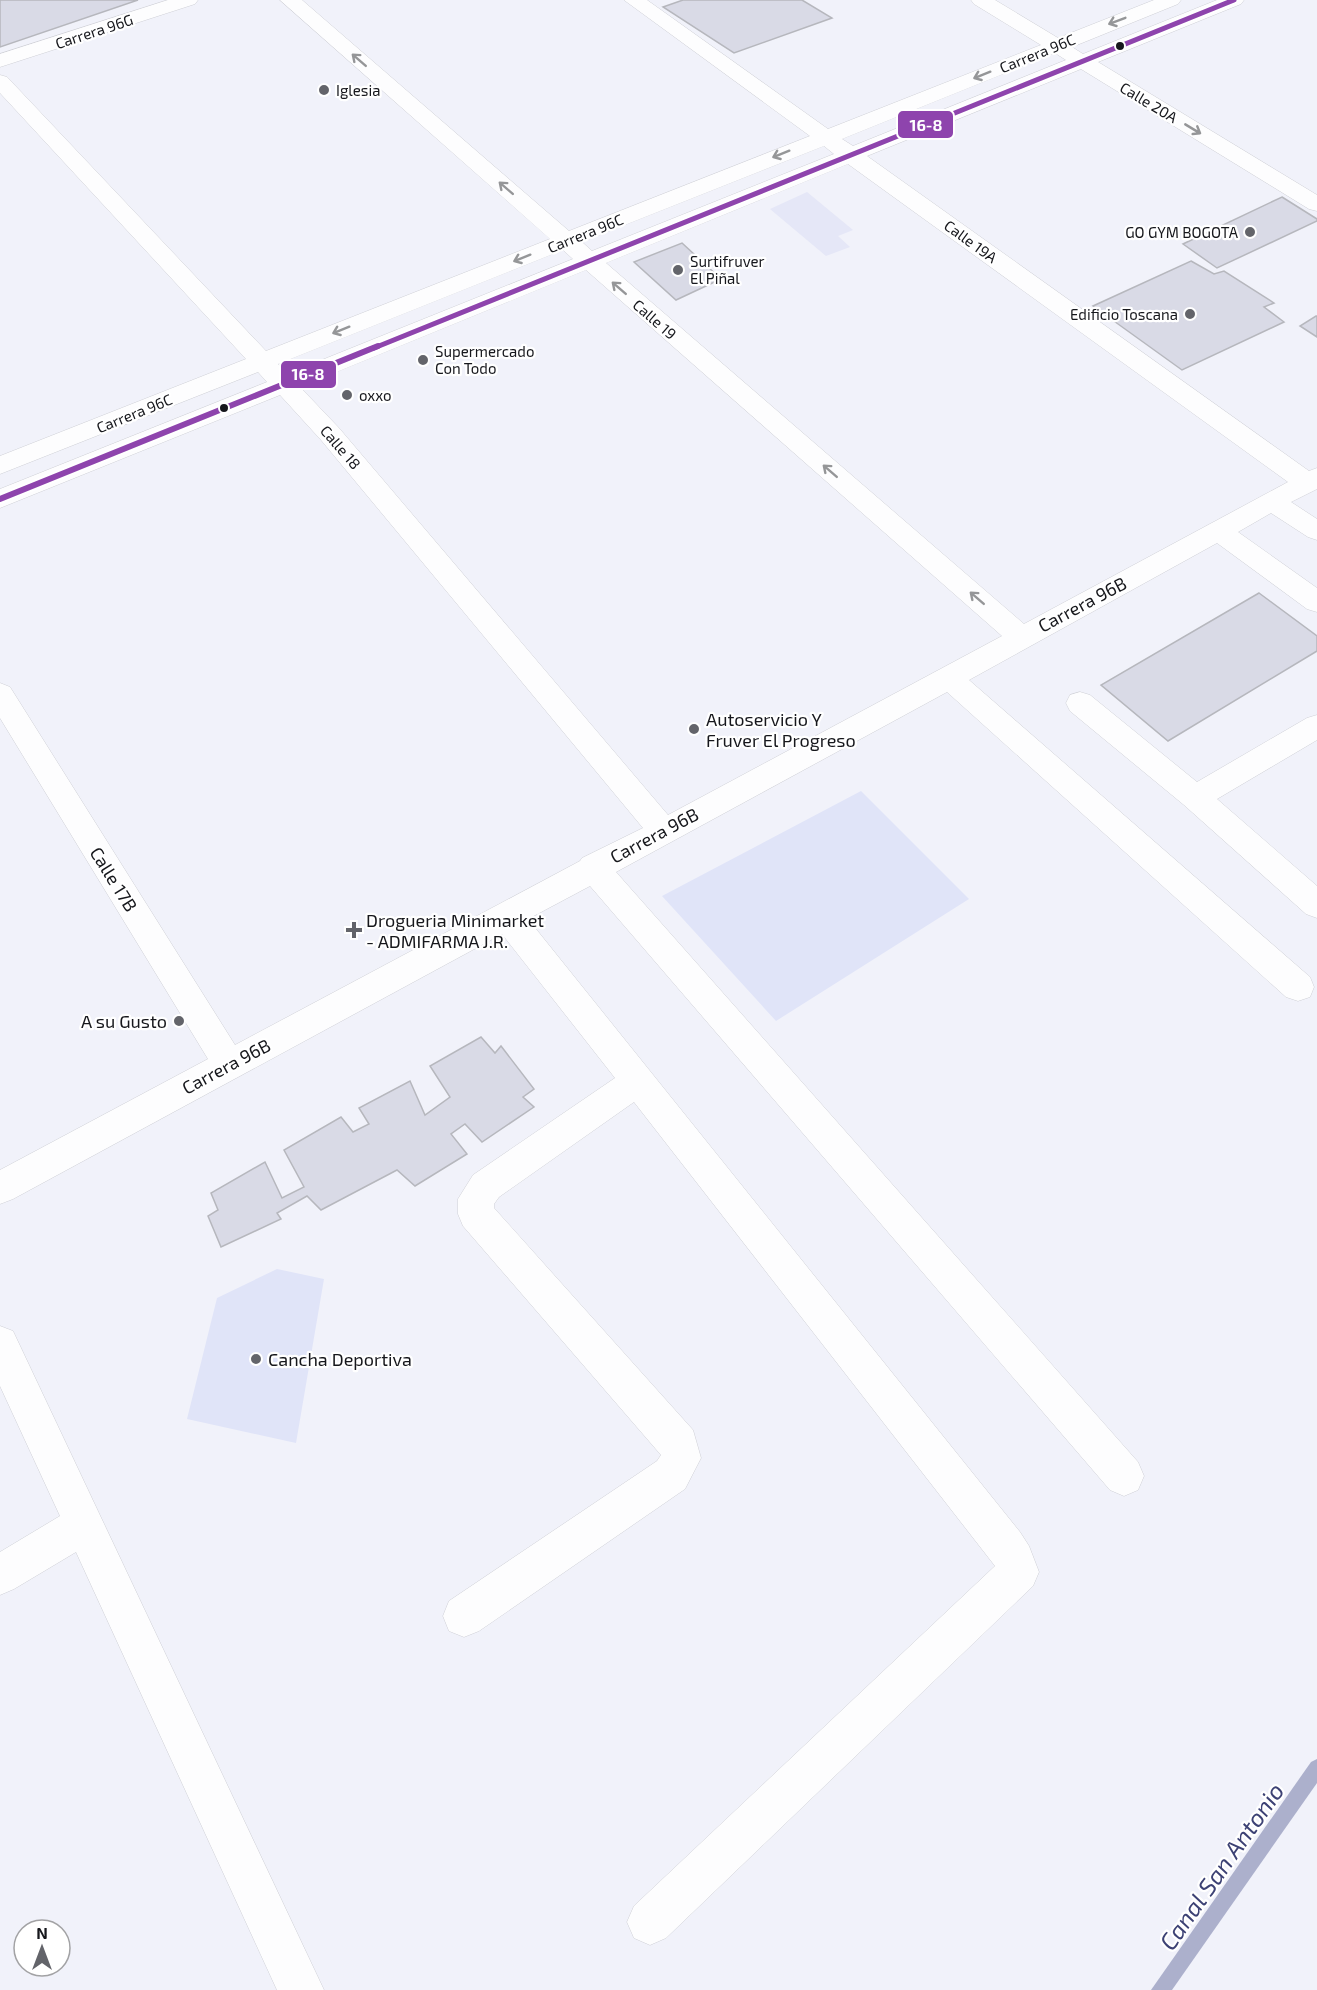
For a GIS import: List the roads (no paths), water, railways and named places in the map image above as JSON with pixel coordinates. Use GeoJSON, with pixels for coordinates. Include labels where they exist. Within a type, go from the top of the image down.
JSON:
{"type":"FeatureCollection","features":[{"type":"Feature","properties":{"kind":"street","name":"Carrera 96G"},"geometry":{"type":"LineString","coordinates":[[0,61],[189,0]]}},
{"type":"Feature","properties":{"kind":"street","name":"Calle 19"},"geometry":{"type":"LineString","coordinates":[[290,0],[1021,637]]}},
{"type":"Feature","properties":{"kind":"street","name":"Calle 19A"},"geometry":{"type":"LineString","coordinates":[[634,0],[1313,480]]}},
{"type":"Feature","properties":{"kind":"street","name":"Calle 20A"},"geometry":{"type":"LineString","coordinates":[[981,0],[1317,204]]}},
{"type":"Feature","properties":{"kind":"street","name":"Carrera 96C"},"geometry":{"type":"LineString","coordinates":[[0,466],[1171,0]]}},
{"type":"Feature","properties":{"kind":"street","name":"Carrera 96C"},"geometry":{"type":"LineString","coordinates":[[0,499],[1234,0]]}},
{"type":"Feature","properties":{"kind":"street","name":"Calle 18"},"geometry":{"type":"LineString","coordinates":[[0,81],[330,434],[663,830]]}},
{"type":"Feature","properties":{"kind":"street","name":"Carrera 96B"},"geometry":{"type":"LineString","coordinates":[[0,1188],[1313,480]]}},
{"type":"Feature","properties":{"kind":"street"},"geometry":{"type":"LineString","coordinates":[[1272,502],[1317,531]]}},
{"type":"Feature","properties":{"kind":"street"},"geometry":{"type":"LineString","coordinates":[[1219,531],[1317,602]]}},
{"type":"Feature","properties":{"kind":"street"},"geometry":{"type":"LineString","coordinates":[[949,678],[1298,987]]}},
{"type":"Feature","properties":{"kind":"street","name":"Calle 17B"},"geometry":{"type":"LineString","coordinates":[[0,694],[229,1064]]}},
{"type":"Feature","properties":{"kind":"street"},"geometry":{"type":"LineString","coordinates":[[1080,703],[1196,797],[1317,905]]}},
{"type":"Feature","properties":{"kind":"street"},"geometry":{"type":"LineString","coordinates":[[1196,797],[1317,726]]}},
{"type":"Feature","properties":{"kind":"street"},"geometry":{"type":"LineString","coordinates":[[593,867],[1124,1476]]}},
{"type":"Feature","properties":{"kind":"street"},"geometry":{"type":"LineString","coordinates":[[506,915],[1006,1546],[1019,1572],[650,1922]]}},
{"type":"Feature","properties":{"kind":"street"},"geometry":{"type":"LineString","coordinates":[[464,1616],[671,1475],[681,1458],[679,1444],[669,1432],[476,1214],[476,1199],[486,1186],[637,1081]]}},
{"type":"Feature","properties":{"kind":"street"},"geometry":{"type":"LineString","coordinates":[[0,1344],[301,1990]]}},
{"type":"Feature","properties":{"kind":"street"},"geometry":{"type":"LineString","coordinates":[[0,1575],[84,1524]]}},
{"type":"Feature","properties":{"kind":"waterway","name":"Canal San Antonio"},"geometry":{"type":"LineString","coordinates":[[1161,1990],[1317,1768]]}},
{"type":"Feature","properties":{"kind":"place","name":"Iglesia"},"geometry":{"type":"Point","coordinates":[324,90]}},
{"type":"Feature","properties":{"kind":"place","name":"GO GYM BOGOTA"},"geometry":{"type":"Point","coordinates":[1250,232]}},
{"type":"Feature","properties":{"kind":"place","name":"Surtifruver El Piñal"},"geometry":{"type":"Point","coordinates":[678,270]}},
{"type":"Feature","properties":{"kind":"place","name":"Edificio Toscana"},"geometry":{"type":"Point","coordinates":[1190,314]}},
{"type":"Feature","properties":{"kind":"place","name":"Supermercado Con Todo"},"geometry":{"type":"Point","coordinates":[423,360]}},
{"type":"Feature","properties":{"kind":"place","name":"oxxo"},"geometry":{"type":"Point","coordinates":[347,395]}},
{"type":"Feature","properties":{"kind":"place","name":"Autoservicio Y Fruver El Progreso"},"geometry":{"type":"Point","coordinates":[694,729]}},
{"type":"Feature","properties":{"kind":"place","name":"Drogueria Minimarket - ADMIFARMA J.R."},"geometry":{"type":"Point","coordinates":[354,930]}},
{"type":"Feature","properties":{"kind":"place","name":"A su Gusto"},"geometry":{"type":"Point","coordinates":[179,1021]}},
{"type":"Feature","properties":{"kind":"place","name":"Cancha Deportiva"},"geometry":{"type":"Point","coordinates":[256,1359]}}]}
